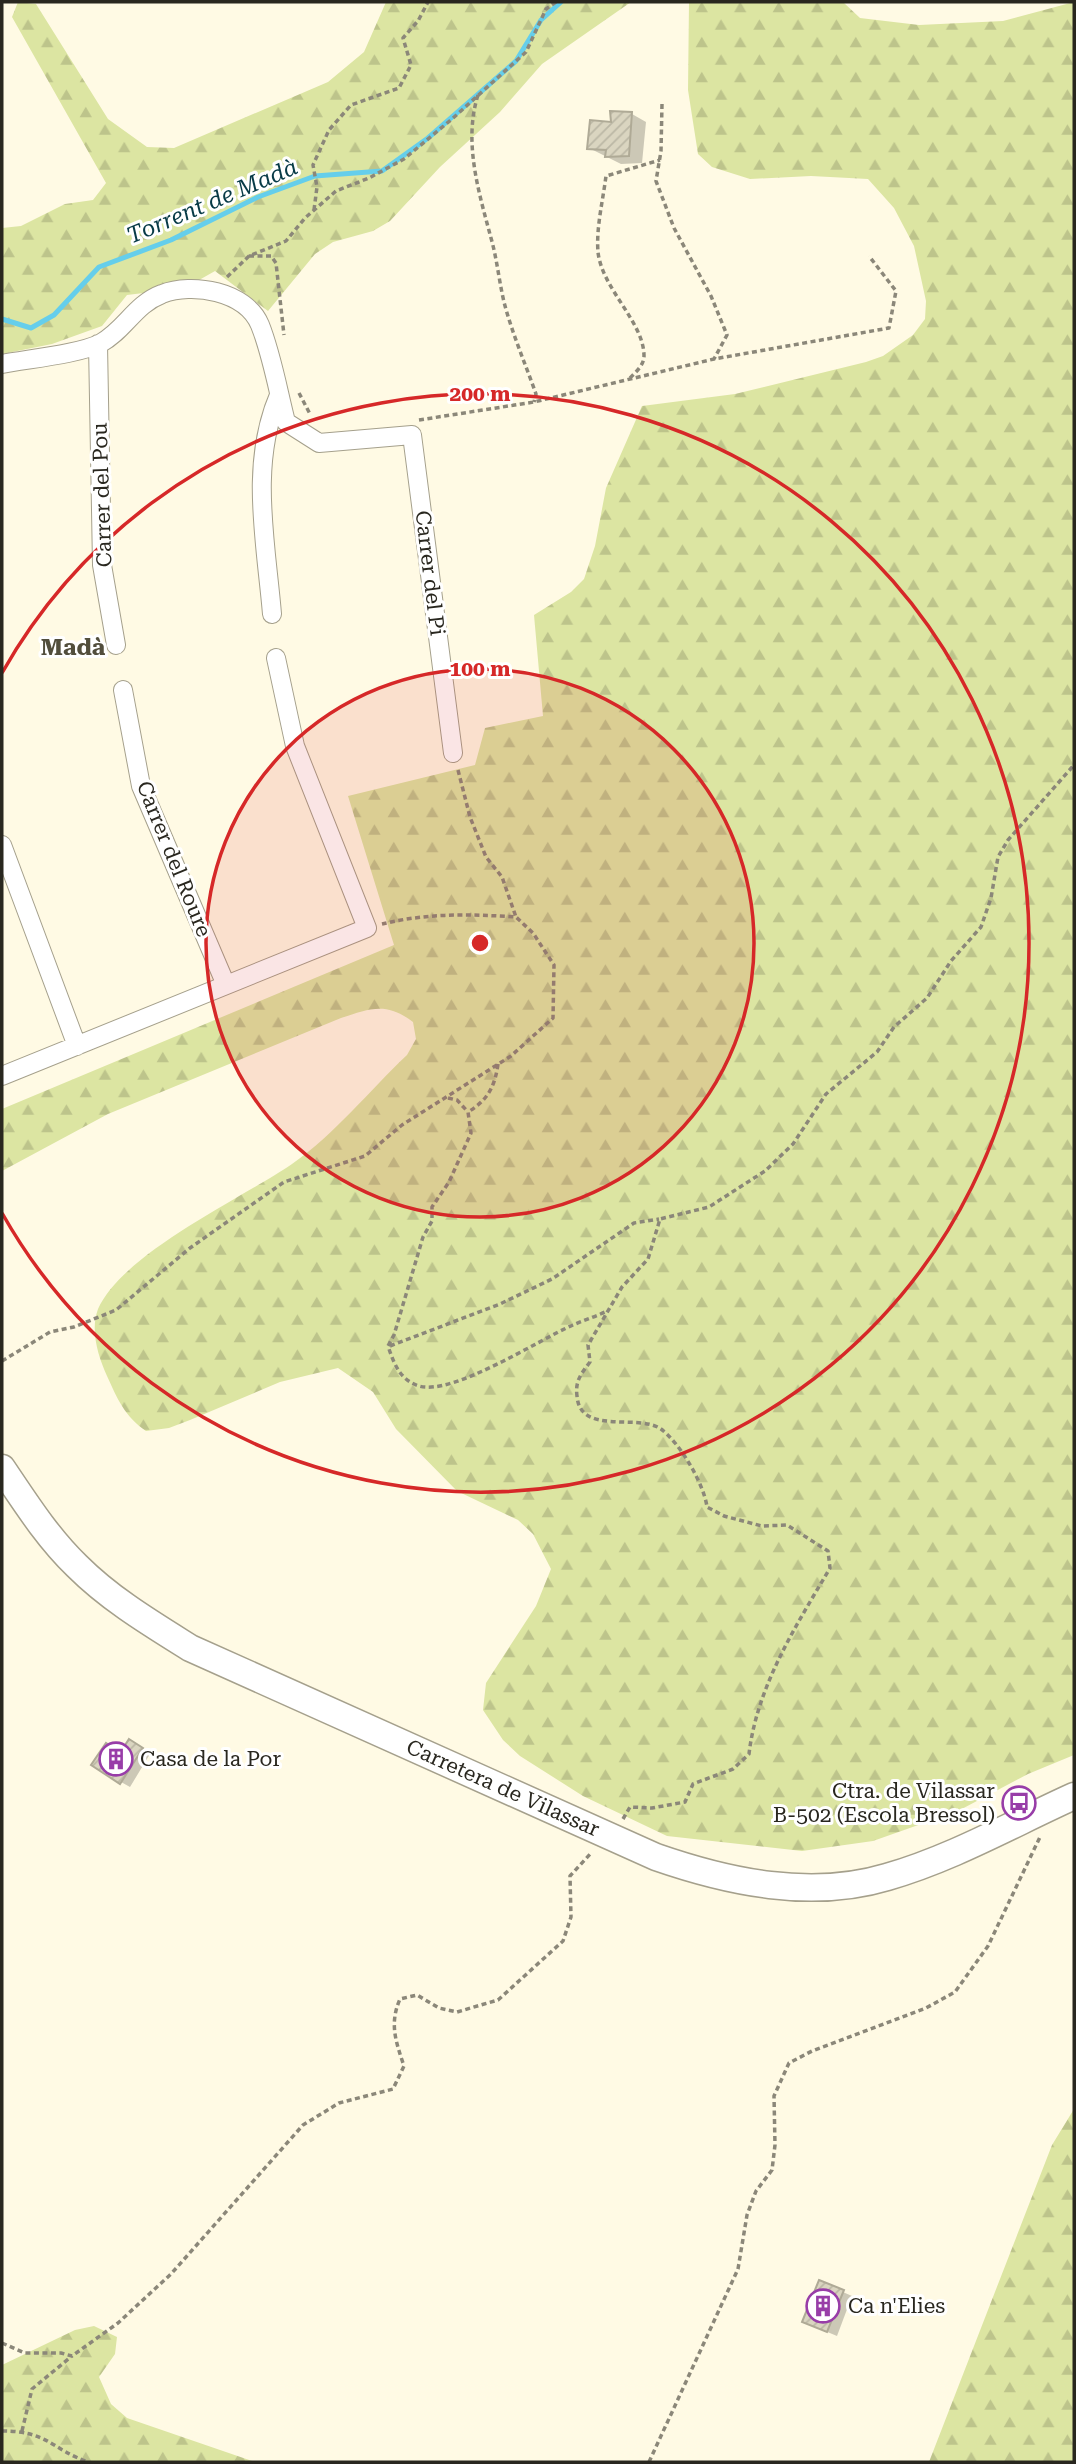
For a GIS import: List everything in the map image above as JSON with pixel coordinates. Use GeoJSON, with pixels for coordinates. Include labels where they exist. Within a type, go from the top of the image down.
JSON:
{"type":"FeatureCollection","features":[{"type":"Feature","properties":{"kind":"street"},"geometry":{"type":"LineString","coordinates":[[2,363],[98,344],[118,332],[132,313],[161,294],[185,288],[213,290],[235,299],[259,322],[286,422],[319,443],[415,428]]}},
{"type":"Feature","properties":{"kind":"street","name":"Carrer del Pou"},"geometry":{"type":"LineString","coordinates":[[98,344],[103,565],[116,645]]}},
{"type":"Feature","properties":{"kind":"street"},"geometry":{"type":"LineString","coordinates":[[272,614],[261,475],[270,415],[279,395]]}},
{"type":"Feature","properties":{"kind":"street","name":"Carrer del Pi"},"geometry":{"type":"LineString","coordinates":[[415,428],[453,753]]}},
{"type":"Feature","properties":{"kind":"street"},"geometry":{"type":"LineString","coordinates":[[2,1076],[367,928],[295,747],[276,658]]}},
{"type":"Feature","properties":{"kind":"street","name":"Carrer del Roure"},"geometry":{"type":"LineString","coordinates":[[123,690],[141,786],[226,985]]}},
{"type":"Feature","properties":{"kind":"street"},"geometry":{"type":"LineString","coordinates":[[2,845],[77,1046]]}},
{"type":"Feature","properties":{"kind":"street","name":"Carretera de Vilassar"},"geometry":{"type":"LineString","coordinates":[[2,1468],[35,1517],[77,1566],[131,1611],[190,1648],[612,1837],[694,1870],[738,1881],[820,1887],[885,1878],[959,1851],[1063,1801]]}},
{"type":"Feature","properties":{"kind":"path"},"geometry":{"type":"LineString","coordinates":[[314,210],[317,187],[313,165],[329,130],[351,105],[399,88],[411,65],[403,38],[428,2]]}},
{"type":"Feature","properties":{"kind":"path"},"geometry":{"type":"LineString","coordinates":[[213,290],[249,256],[286,241],[335,191],[369,178],[404,159],[526,52],[545,9],[556,2]]}},
{"type":"Feature","properties":{"kind":"path"},"geometry":{"type":"LineString","coordinates":[[478,94],[473,110],[478,197],[505,304],[536,394],[534,402]]}},
{"type":"Feature","properties":{"kind":"path"},"geometry":{"type":"LineString","coordinates":[[662,104],[660,160],[656,181],[674,228],[711,296],[726,335],[714,359]]}},
{"type":"Feature","properties":{"kind":"path"},"geometry":{"type":"LineString","coordinates":[[629,379],[639,370],[644,356],[638,334],[604,275],[598,251],[606,176],[660,160]]}},
{"type":"Feature","properties":{"kind":"path"},"geometry":{"type":"LineString","coordinates":[[249,256],[271,256],[276,263],[281,323],[287,348]]}},
{"type":"Feature","properties":{"kind":"path"},"geometry":{"type":"LineString","coordinates":[[415,428],[714,359],[889,328],[896,291],[869,256]]}},
{"type":"Feature","properties":{"kind":"path"},"geometry":{"type":"LineString","coordinates":[[297,384],[309,414],[319,420]]}},
{"type":"Feature","properties":{"kind":"path"},"geometry":{"type":"LineString","coordinates":[[2,1361],[50,1332],[74,1327],[116,1310],[190,1248],[284,1182],[365,1156],[402,1125],[498,1064],[538,1035],[553,1018],[554,965],[533,933],[516,917],[502,877],[486,856],[470,817],[453,753]]}},
{"type":"Feature","properties":{"kind":"path"},"geometry":{"type":"LineString","coordinates":[[388,1346],[500,1304],[552,1279],[634,1223],[709,1207],[765,1171],[793,1144],[826,1094],[877,1052],[894,1027],[927,998],[951,961],[981,927],[991,898],[998,858],[1008,840],[1074,765]]}},
{"type":"Feature","properties":{"kind":"path"},"geometry":{"type":"LineString","coordinates":[[367,928],[406,918],[461,913],[516,917]]}},
{"type":"Feature","properties":{"kind":"path"},"geometry":{"type":"LineString","coordinates":[[468,1112],[478,1106],[495,1087],[498,1064]]}},
{"type":"Feature","properties":{"kind":"path"},"geometry":{"type":"LineString","coordinates":[[388,1346],[394,1335],[423,1237],[432,1221],[432,1206],[449,1182],[471,1133],[468,1112],[457,1100],[446,1098]]}},
{"type":"Feature","properties":{"kind":"path"},"geometry":{"type":"LineString","coordinates":[[22,2431],[32,2389],[118,2323],[171,2274],[303,2125],[340,2103],[393,2089],[404,2066],[395,2039],[392,2017],[400,1999],[417,1996],[439,2008],[457,2012],[498,2000],[564,1941],[571,1917],[570,1876],[583,1859],[612,1837],[629,1807],[652,1808],[685,1802],[693,1784],[733,1769],[749,1754],[753,1722],[774,1671],[830,1568],[828,1550],[787,1525],[762,1526],[724,1516],[707,1507],[700,1478],[661,1429],[640,1422],[608,1422],[589,1417],[577,1405],[578,1378],[590,1362],[588,1345],[622,1287],[648,1259],[660,1219]]}},
{"type":"Feature","properties":{"kind":"path"},"geometry":{"type":"LineString","coordinates":[[388,1346],[403,1378],[419,1386],[431,1388],[499,1364],[608,1310]]}},
{"type":"Feature","properties":{"kind":"path"},"geometry":{"type":"LineString","coordinates":[[649,2462],[738,2269],[747,2215],[756,2191],[772,2170],[775,2145],[774,2096],[789,2063],[812,2051],[926,2008],[955,1992],[988,1946],[1063,1801]]}},
{"type":"Feature","properties":{"kind":"path"},"geometry":{"type":"LineString","coordinates":[[2,2343],[25,2353],[61,2353],[72,2356]]}},
{"type":"Feature","properties":{"kind":"path"},"geometry":{"type":"LineString","coordinates":[[2,2431],[22,2431],[49,2439],[73,2457],[88,2462]]}},
{"type":"Feature","properties":{"kind":"green space"},"geometry":{"type":"Polygon","coordinates":[[[18,2],[36,4],[108,119],[147,147],[174,148],[328,82],[364,52],[386,2],[631,2],[542,64],[500,112],[440,167],[390,221],[373,231],[333,242],[315,254],[268,311],[215,271],[185,288],[127,295],[102,326],[52,344],[2,354],[2,228],[21,226],[65,204],[93,200],[106,183],[12,17],[18,2]]]}},
{"type":"Feature","properties":{"kind":"green space"},"geometry":{"type":"Polygon","coordinates":[[[689,2],[843,2],[860,18],[919,25],[1003,21],[1074,2],[1074,1755],[1028,1774],[958,1811],[873,1841],[802,1851],[667,1836],[583,1796],[520,1756],[503,1740],[483,1710],[486,1683],[536,1606],[551,1569],[533,1534],[518,1520],[457,1491],[396,1429],[373,1392],[338,1368],[280,1382],[169,1428],[146,1431],[127,1413],[118,1399],[98,1352],[95,1334],[98,1309],[111,1288],[157,1248],[292,1164],[323,1139],[407,1055],[416,1039],[413,1022],[387,1009],[370,1010],[341,1018],[108,1114],[2,1171],[2,1109],[394,945],[348,796],[475,765],[485,728],[543,716],[534,615],[571,592],[584,579],[595,546],[606,488],[642,406],[735,394],[866,362],[883,356],[913,335],[925,319],[926,301],[914,246],[894,208],[868,179],[811,176],[750,179],[712,167],[698,154],[688,90],[689,2]]]}},
{"type":"Feature","properties":{"kind":"green space"},"geometry":{"type":"Polygon","coordinates":[[[1074,2109],[1074,2462],[929,2462],[1052,2145],[1074,2109]]]}},
{"type":"Feature","properties":{"kind":"green space"},"geometry":{"type":"Polygon","coordinates":[[[94,2326],[117,2337],[115,2354],[99,2377],[111,2404],[127,2418],[255,2462],[2,2462],[2,2365],[75,2330],[94,2326]]]}},
{"type":"Feature","properties":{"kind":"building"},"geometry":{"type":"Polygon","coordinates":[[[610,111],[632,112],[629,156],[605,157],[606,150],[587,149],[590,120],[611,122],[610,111]]]}},
{"type":"Feature","properties":{"kind":"building","name":"Casa de la Por"},"geometry":{"type":"Polygon","coordinates":[[[129,1739],[143,1748],[120,1784],[91,1765],[106,1743],[120,1753],[129,1739]]]}},
{"type":"Feature","properties":{"kind":"building","name":"Ca n'Elies"},"geometry":{"type":"Polygon","coordinates":[[[819,2280],[844,2290],[827,2332],[802,2322],[819,2280]]]}},
{"type":"Feature","properties":{"kind":"waterway","name":"Torrent de Madà"},"geometry":{"type":"LineString","coordinates":[[2,319],[31,328],[54,315],[99,267],[171,240],[258,197],[315,176],[382,171],[428,138],[516,61],[541,20],[561,2]]}},
{"type":"Feature","properties":{"kind":"place","name":"Casa de la Por"},"geometry":{"type":"Point","coordinates":[116,1759]}},
{"type":"Feature","properties":{"kind":"place","name":"Ctra. de Vilassar B-502 (Escola Bressol)"},"geometry":{"type":"Point","coordinates":[1019,1803]}},
{"type":"Feature","properties":{"kind":"place","name":"Ca n'Elies"},"geometry":{"type":"Point","coordinates":[823,2306]}},
{"type":"Feature","properties":{"kind":"district","name":"Madà"},"geometry":{"type":"Point","coordinates":[73,647]}}]}
